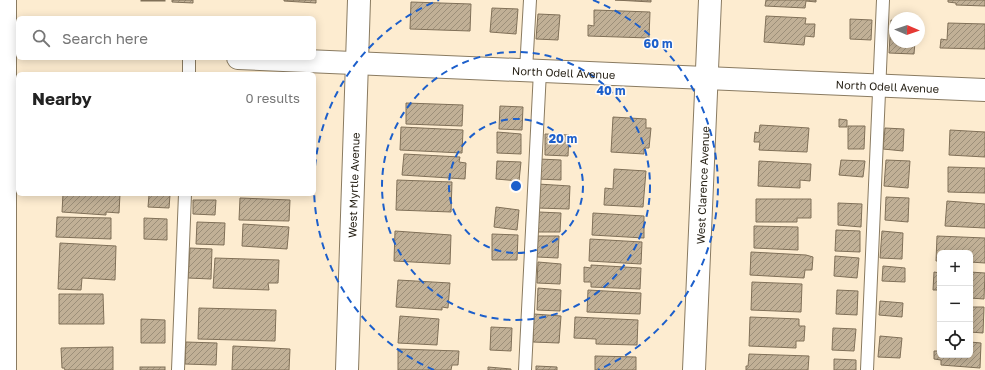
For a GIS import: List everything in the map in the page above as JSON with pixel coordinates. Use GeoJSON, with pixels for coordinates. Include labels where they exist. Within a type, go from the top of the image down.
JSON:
{"type":"FeatureCollection","features":[{"type":"Feature","properties":{"kind":"street"},"geometry":{"type":"LineString","coordinates":[[5,0],[12,48],[5,370]]}},
{"type":"Feature","properties":{"kind":"street","name":"West Myrtle Avenue"},"geometry":{"type":"LineString","coordinates":[[346,370],[359,0]]}},
{"type":"Feature","properties":{"kind":"street","name":"West Clarence Avenue"},"geometry":{"type":"LineString","coordinates":[[694,370],[710,0]]}},
{"type":"Feature","properties":{"kind":"street","name":"North Odell Avenue"},"geometry":{"type":"LineString","coordinates":[[286,60],[985,90]]}},
{"type":"Feature","properties":{"kind":"lane"},"geometry":{"type":"LineString","coordinates":[[525,370],[533,71],[530,0]]}},
{"type":"Feature","properties":{"kind":"lane"},"geometry":{"type":"LineString","coordinates":[[867,370],[883,0]]}},
{"type":"Feature","properties":{"kind":"lane"},"geometry":{"type":"LineString","coordinates":[[189,60],[189,72]]}},
{"type":"Feature","properties":{"kind":"lane"},"geometry":{"type":"LineString","coordinates":[[178,370],[185,196]]}},
{"type":"Feature","properties":{"kind":"building"},"geometry":{"type":"Polygon","coordinates":[[[165,0],[165,1],[141,1],[165,0]]]}},
{"type":"Feature","properties":{"kind":"building"},"geometry":{"type":"Polygon","coordinates":[[[172,0],[193,0],[193,3],[172,2],[172,0]]]}},
{"type":"Feature","properties":{"kind":"building"},"geometry":{"type":"Polygon","coordinates":[[[316,0],[316,3],[284,1],[316,0]]]}},
{"type":"Feature","properties":{"kind":"building"},"geometry":{"type":"Polygon","coordinates":[[[615,0],[651,0],[651,2],[615,0]]]}},
{"type":"Feature","properties":{"kind":"building"},"geometry":{"type":"Polygon","coordinates":[[[766,0],[816,0],[816,2],[806,1],[805,8],[765,6],[766,0]]]}},
{"type":"Feature","properties":{"kind":"building"},"geometry":{"type":"Polygon","coordinates":[[[948,0],[985,0],[985,6],[956,5],[956,3],[948,2],[948,0]]]}},
{"type":"Feature","properties":{"kind":"building"},"geometry":{"type":"Polygon","coordinates":[[[411,2],[471,4],[470,31],[410,29],[411,2]]]}},
{"type":"Feature","properties":{"kind":"building"},"geometry":{"type":"Polygon","coordinates":[[[492,8],[518,9],[516,34],[490,32],[492,8]]]}},
{"type":"Feature","properties":{"kind":"building"},"geometry":{"type":"Polygon","coordinates":[[[594,10],[650,12],[649,38],[588,36],[588,25],[594,26],[594,10]]]}},
{"type":"Feature","properties":{"kind":"building"},"geometry":{"type":"Polygon","coordinates":[[[538,14],[560,15],[558,40],[536,39],[538,14]]]}},
{"type":"Feature","properties":{"kind":"building"},"geometry":{"type":"Polygon","coordinates":[[[766,16],[806,18],[805,24],[815,24],[814,37],[805,36],[804,45],[764,42],[766,16]]]}},
{"type":"Feature","properties":{"kind":"building"},"geometry":{"type":"Polygon","coordinates":[[[850,19],[872,20],[871,40],[850,39],[850,19]]]}},
{"type":"Feature","properties":{"kind":"building"},"geometry":{"type":"Polygon","coordinates":[[[948,23],[985,24],[985,49],[940,48],[941,39],[947,40],[948,23]]]}},
{"type":"Feature","properties":{"kind":"building"},"geometry":{"type":"Polygon","coordinates":[[[889,48],[914,48],[914,54],[889,53],[889,48]]]}},
{"type":"Feature","properties":{"kind":"building"},"geometry":{"type":"Polygon","coordinates":[[[406,103],[463,105],[462,126],[406,124],[406,103]]]}},
{"type":"Feature","properties":{"kind":"building"},"geometry":{"type":"Polygon","coordinates":[[[500,106],[523,107],[522,130],[499,129],[500,106]]]}},
{"type":"Feature","properties":{"kind":"building"},"geometry":{"type":"Polygon","coordinates":[[[613,117],[646,119],[646,128],[651,128],[649,148],[644,148],[644,154],[611,152],[613,117]]]}},
{"type":"Feature","properties":{"kind":"building"},"geometry":{"type":"Polygon","coordinates":[[[839,119],[847,120],[847,127],[839,127],[839,119]]]}},
{"type":"Feature","properties":{"kind":"building"},"geometry":{"type":"Polygon","coordinates":[[[760,125],[809,128],[807,152],[759,150],[760,142],[754,142],[755,132],[759,133],[760,125]]]}},
{"type":"Feature","properties":{"kind":"building"},"geometry":{"type":"Polygon","coordinates":[[[848,126],[865,126],[864,149],[848,149],[848,126]]]}},
{"type":"Feature","properties":{"kind":"building"},"geometry":{"type":"Polygon","coordinates":[[[401,127],[463,130],[462,153],[400,150],[401,127]]]}},
{"type":"Feature","properties":{"kind":"building"},"geometry":{"type":"Polygon","coordinates":[[[885,128],[904,129],[903,151],[883,149],[885,128]]]}},
{"type":"Feature","properties":{"kind":"building"},"geometry":{"type":"Polygon","coordinates":[[[950,130],[985,132],[985,157],[949,155],[950,130]]]}},
{"type":"Feature","properties":{"kind":"building"},"geometry":{"type":"Polygon","coordinates":[[[497,132],[521,134],[521,154],[497,153],[497,132]]]}},
{"type":"Feature","properties":{"kind":"building"},"geometry":{"type":"Polygon","coordinates":[[[545,134],[569,135],[568,156],[545,155],[545,134]]]}},
{"type":"Feature","properties":{"kind":"building"},"geometry":{"type":"Polygon","coordinates":[[[404,154],[460,157],[459,162],[466,163],[465,179],[402,175],[404,154]]]}},
{"type":"Feature","properties":{"kind":"building"},"geometry":{"type":"Polygon","coordinates":[[[539,159],[561,160],[561,180],[538,179],[539,159]]]}},
{"type":"Feature","properties":{"kind":"building"},"geometry":{"type":"Polygon","coordinates":[[[841,160],[865,161],[863,177],[839,175],[841,160]]]}},
{"type":"Feature","properties":{"kind":"building"},"geometry":{"type":"Polygon","coordinates":[[[886,160],[910,161],[908,188],[884,186],[886,160]]]}},
{"type":"Feature","properties":{"kind":"building"},"geometry":{"type":"Polygon","coordinates":[[[497,161],[521,162],[519,181],[496,179],[497,161]]]}},
{"type":"Feature","properties":{"kind":"building"},"geometry":{"type":"Polygon","coordinates":[[[759,161],[811,164],[810,181],[800,180],[800,188],[758,186],[759,161]]]}},
{"type":"Feature","properties":{"kind":"building"},"geometry":{"type":"Polygon","coordinates":[[[948,167],[985,168],[985,193],[948,192],[948,167]]]}},
{"type":"Feature","properties":{"kind":"building"},"geometry":{"type":"Polygon","coordinates":[[[614,169],[646,171],[643,207],[604,205],[605,188],[613,189],[614,169]]]}},
{"type":"Feature","properties":{"kind":"building"},"geometry":{"type":"Polygon","coordinates":[[[397,180],[452,182],[451,212],[396,210],[397,180]]]}},
{"type":"Feature","properties":{"kind":"building"},"geometry":{"type":"Polygon","coordinates":[[[538,184],[570,186],[569,209],[537,208],[538,184]]]}},
{"type":"Feature","properties":{"kind":"building"},"geometry":{"type":"Polygon","coordinates":[[[63,196],[120,196],[119,213],[106,212],[106,215],[62,212],[63,196]]]}},
{"type":"Feature","properties":{"kind":"building"},"geometry":{"type":"Polygon","coordinates":[[[149,196],[170,196],[169,208],[148,207],[149,196]]]}},
{"type":"Feature","properties":{"kind":"building"},"geometry":{"type":"Polygon","coordinates":[[[886,197],[909,198],[908,222],[885,220],[886,197]]]}},
{"type":"Feature","properties":{"kind":"building"},"geometry":{"type":"Polygon","coordinates":[[[240,198],[290,200],[289,221],[239,220],[240,198]]]}},
{"type":"Feature","properties":{"kind":"building"},"geometry":{"type":"Polygon","coordinates":[[[756,199],[811,199],[811,218],[797,218],[797,222],[756,222],[756,199]]]}},
{"type":"Feature","properties":{"kind":"building"},"geometry":{"type":"Polygon","coordinates":[[[193,200],[216,200],[215,215],[193,214],[193,200]]]}},
{"type":"Feature","properties":{"kind":"building"},"geometry":{"type":"Polygon","coordinates":[[[947,201],[985,204],[985,228],[945,226],[947,201]]]}},
{"type":"Feature","properties":{"kind":"building"},"geometry":{"type":"Polygon","coordinates":[[[838,203],[862,204],[861,227],[838,225],[838,203]]]}},
{"type":"Feature","properties":{"kind":"building"},"geometry":{"type":"Polygon","coordinates":[[[496,207],[519,210],[517,230],[494,227],[496,207]]]}},
{"type":"Feature","properties":{"kind":"building"},"geometry":{"type":"Polygon","coordinates":[[[539,212],[561,213],[560,232],[538,232],[539,212]]]}},
{"type":"Feature","properties":{"kind":"building"},"geometry":{"type":"Polygon","coordinates":[[[593,213],[644,216],[644,238],[592,235],[593,213]]]}},
{"type":"Feature","properties":{"kind":"building"},"geometry":{"type":"Polygon","coordinates":[[[57,217],[111,218],[111,239],[56,237],[57,217]]]}},
{"type":"Feature","properties":{"kind":"building"},"geometry":{"type":"Polygon","coordinates":[[[144,218],[167,219],[167,240],[144,239],[144,218]]]}},
{"type":"Feature","properties":{"kind":"building"},"geometry":{"type":"Polygon","coordinates":[[[197,222],[225,223],[224,245],[196,244],[197,222]]]}},
{"type":"Feature","properties":{"kind":"building"},"geometry":{"type":"Polygon","coordinates":[[[243,224],[289,227],[287,249],[242,246],[243,224]]]}},
{"type":"Feature","properties":{"kind":"building"},"geometry":{"type":"Polygon","coordinates":[[[754,226],[798,227],[798,250],[754,248],[754,226]]]}},
{"type":"Feature","properties":{"kind":"building"},"geometry":{"type":"Polygon","coordinates":[[[836,230],[860,231],[860,252],[835,251],[836,230]]]}},
{"type":"Feature","properties":{"kind":"building"},"geometry":{"type":"Polygon","coordinates":[[[395,231],[451,235],[450,264],[394,261],[395,231]]]}},
{"type":"Feature","properties":{"kind":"building"},"geometry":{"type":"Polygon","coordinates":[[[882,231],[903,233],[902,259],[880,258],[882,231]]]}},
{"type":"Feature","properties":{"kind":"building"},"geometry":{"type":"Polygon","coordinates":[[[492,234],[518,235],[517,260],[492,260],[492,234]]]}},
{"type":"Feature","properties":{"kind":"building"},"geometry":{"type":"Polygon","coordinates":[[[538,236],[559,236],[558,258],[537,257],[538,236]]]}},
{"type":"Feature","properties":{"kind":"building"},"geometry":{"type":"Polygon","coordinates":[[[937,236],[985,238],[985,263],[973,262],[973,250],[937,250],[936,261],[937,236]]]}},
{"type":"Feature","properties":{"kind":"building"},"geometry":{"type":"Polygon","coordinates":[[[590,239],[642,242],[641,264],[589,261],[590,239]]]}},
{"type":"Feature","properties":{"kind":"building"},"geometry":{"type":"Polygon","coordinates":[[[60,243],[116,246],[115,280],[82,278],[81,290],[58,289],[60,243]]]}},
{"type":"Feature","properties":{"kind":"building"},"geometry":{"type":"Polygon","coordinates":[[[190,248],[212,249],[211,279],[188,278],[190,248]]]}},
{"type":"Feature","properties":{"kind":"building"},"geometry":{"type":"Polygon","coordinates":[[[751,252],[806,255],[813,257],[812,270],[805,270],[804,278],[750,275],[751,252]]]}},
{"type":"Feature","properties":{"kind":"building"},"geometry":{"type":"Polygon","coordinates":[[[835,256],[859,258],[857,278],[834,276],[835,256]]]}},
{"type":"Feature","properties":{"kind":"building"},"geometry":{"type":"Polygon","coordinates":[[[215,258],[279,260],[278,283],[268,283],[269,290],[213,288],[215,258]]]}},
{"type":"Feature","properties":{"kind":"building"},"geometry":{"type":"Polygon","coordinates":[[[538,262],[561,264],[560,284],[537,283],[538,262]]]}},
{"type":"Feature","properties":{"kind":"building"},"geometry":{"type":"Polygon","coordinates":[[[591,265],[641,268],[640,289],[591,287],[591,282],[584,282],[584,267],[591,268],[591,265]]]}},
{"type":"Feature","properties":{"kind":"building"},"geometry":{"type":"Polygon","coordinates":[[[883,266],[905,268],[905,282],[882,281],[883,266]]]}},
{"type":"Feature","properties":{"kind":"building"},"geometry":{"type":"Polygon","coordinates":[[[934,272],[937,272],[937,290],[933,290],[934,272]]]}},
{"type":"Feature","properties":{"kind":"building"},"geometry":{"type":"Polygon","coordinates":[[[973,272],[985,273],[984,299],[973,298],[973,272]]]}},
{"type":"Feature","properties":{"kind":"building"},"geometry":{"type":"Polygon","coordinates":[[[398,280],[450,283],[448,308],[442,307],[442,310],[396,307],[398,280]]]}},
{"type":"Feature","properties":{"kind":"building"},"geometry":{"type":"Polygon","coordinates":[[[752,282],[802,284],[801,312],[751,310],[752,282]]]}},
{"type":"Feature","properties":{"kind":"building"},"geometry":{"type":"Polygon","coordinates":[[[538,288],[561,290],[560,311],[537,310],[538,288]]]}},
{"type":"Feature","properties":{"kind":"building"},"geometry":{"type":"Polygon","coordinates":[[[588,290],[641,293],[640,314],[587,312],[588,290]]]}},
{"type":"Feature","properties":{"kind":"building"},"geometry":{"type":"Polygon","coordinates":[[[837,290],[858,291],[857,315],[836,314],[837,290]]]}},
{"type":"Feature","properties":{"kind":"building"},"geometry":{"type":"Polygon","coordinates":[[[59,294],[103,294],[104,324],[59,324],[59,294]]]}},
{"type":"Feature","properties":{"kind":"building"},"geometry":{"type":"Polygon","coordinates":[[[880,301],[903,303],[902,317],[879,315],[880,301]]]}},
{"type":"Feature","properties":{"kind":"building"},"geometry":{"type":"Polygon","coordinates":[[[973,307],[984,307],[983,333],[973,332],[973,307]]]}},
{"type":"Feature","properties":{"kind":"building"},"geometry":{"type":"Polygon","coordinates":[[[199,308],[276,310],[275,341],[198,339],[199,308]]]}},
{"type":"Feature","properties":{"kind":"building"},"geometry":{"type":"Polygon","coordinates":[[[534,314],[561,316],[559,343],[533,342],[534,314]]]}},
{"type":"Feature","properties":{"kind":"building"},"geometry":{"type":"Polygon","coordinates":[[[400,316],[439,319],[437,345],[398,343],[400,316]]]}},
{"type":"Feature","properties":{"kind":"building"},"geometry":{"type":"Polygon","coordinates":[[[575,317],[638,320],[637,345],[596,344],[596,339],[574,338],[575,317]]]}},
{"type":"Feature","properties":{"kind":"building"},"geometry":{"type":"Polygon","coordinates":[[[750,317],[799,319],[799,326],[805,326],[804,341],[796,341],[796,348],[749,346],[750,317]]]}},
{"type":"Feature","properties":{"kind":"building"},"geometry":{"type":"Polygon","coordinates":[[[141,319],[165,320],[165,343],[141,343],[141,319]]]}},
{"type":"Feature","properties":{"kind":"building"},"geometry":{"type":"Polygon","coordinates":[[[491,327],[512,328],[511,351],[490,350],[491,327]]]}},
{"type":"Feature","properties":{"kind":"building"},"geometry":{"type":"Polygon","coordinates":[[[833,328],[856,329],[854,351],[832,350],[833,328]]]}},
{"type":"Feature","properties":{"kind":"building"},"geometry":{"type":"Polygon","coordinates":[[[880,336],[902,338],[900,358],[878,357],[880,336]]]}},
{"type":"Feature","properties":{"kind":"building"},"geometry":{"type":"Polygon","coordinates":[[[186,342],[217,343],[216,365],[185,364],[186,342]]]}},
{"type":"Feature","properties":{"kind":"building"},"geometry":{"type":"Polygon","coordinates":[[[973,342],[981,343],[980,368],[941,365],[941,360],[934,359],[934,351],[937,351],[937,358],[973,358],[973,342]]]}},
{"type":"Feature","properties":{"kind":"building"},"geometry":{"type":"Polygon","coordinates":[[[233,346],[290,349],[289,370],[232,370],[233,346]]]}},
{"type":"Feature","properties":{"kind":"building"},"geometry":{"type":"Polygon","coordinates":[[[113,347],[113,370],[65,370],[62,368],[61,348],[113,347]]]}},
{"type":"Feature","properties":{"kind":"building"},"geometry":{"type":"Polygon","coordinates":[[[398,349],[459,351],[458,365],[452,365],[451,370],[398,370],[398,349]]]}},
{"type":"Feature","properties":{"kind":"building"},"geometry":{"type":"Polygon","coordinates":[[[749,354],[809,356],[808,370],[746,370],[746,366],[748,366],[749,354]]]}},
{"type":"Feature","properties":{"kind":"building"},"geometry":{"type":"Polygon","coordinates":[[[595,356],[636,357],[636,370],[595,370],[595,356]]]}},
{"type":"Feature","properties":{"kind":"building"},"geometry":{"type":"Polygon","coordinates":[[[834,359],[856,360],[856,370],[834,370],[834,359]]]}},
{"type":"Feature","properties":{"kind":"building"},"geometry":{"type":"Polygon","coordinates":[[[536,366],[557,367],[557,370],[536,370],[536,366]]]}},
{"type":"Feature","properties":{"kind":"building"},"geometry":{"type":"Polygon","coordinates":[[[140,367],[165,367],[165,370],[140,370],[140,367]]]}},
{"type":"Feature","properties":{"kind":"building"},"geometry":{"type":"Polygon","coordinates":[[[488,367],[511,369],[511,370],[488,370],[488,367]]]}}]}
